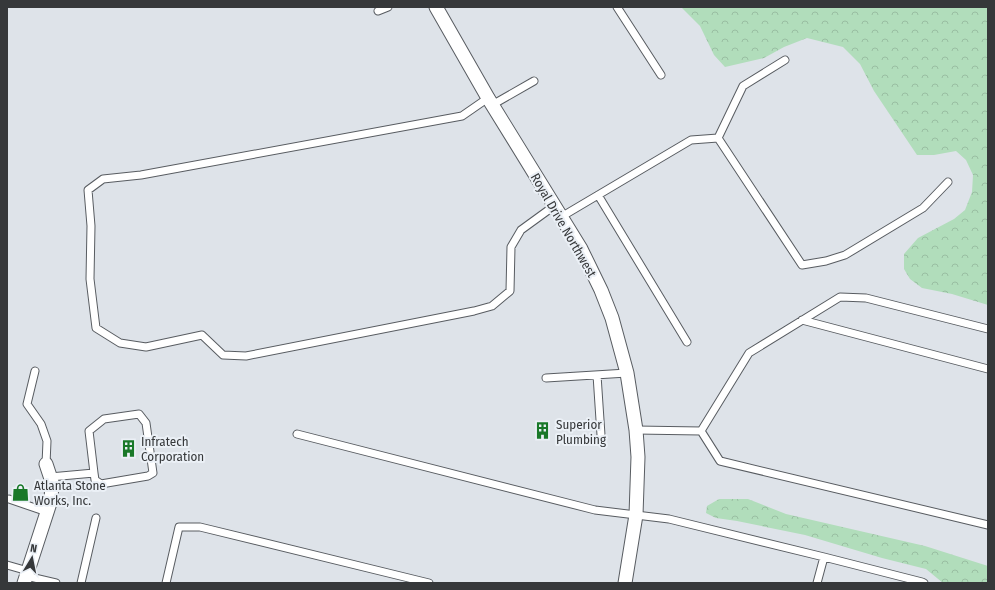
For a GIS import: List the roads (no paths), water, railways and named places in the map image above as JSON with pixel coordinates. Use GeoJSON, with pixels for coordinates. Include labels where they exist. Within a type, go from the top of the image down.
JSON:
{"type":"FeatureCollection","features":[{"type":"Feature","properties":{"kind":"street","name":"Royal Drive Northwest"},"geometry":{"type":"LineString","coordinates":[[436,7],[490,102],[581,249],[601,290],[612,318],[627,373],[636,430],[638,457],[636,515],[625,583]]}},
{"type":"Feature","properties":{"kind":"street"},"geometry":{"type":"LineString","coordinates":[[26,577],[51,500],[52,482],[48,470]]}},
{"type":"Feature","properties":{"kind":"lane"},"geometry":{"type":"LineString","coordinates":[[378,11],[388,7]]}},
{"type":"Feature","properties":{"kind":"lane"},"geometry":{"type":"LineString","coordinates":[[617,7],[661,75]]}},
{"type":"Feature","properties":{"kind":"lane"},"geometry":{"type":"LineString","coordinates":[[718,138],[743,86],[786,60]]}},
{"type":"Feature","properties":{"kind":"lane"},"geometry":{"type":"LineString","coordinates":[[534,81],[462,116],[141,175],[103,179],[88,190],[91,226],[90,279],[96,328],[120,343],[146,347],[202,335],[223,355],[246,356],[492,306],[510,291],[511,247],[521,230],[554,206]]}},
{"type":"Feature","properties":{"kind":"lane"},"geometry":{"type":"LineString","coordinates":[[718,138],[802,265],[826,261],[845,255],[923,208],[948,182]]}},
{"type":"Feature","properties":{"kind":"lane"},"geometry":{"type":"LineString","coordinates":[[561,217],[691,140],[718,138]]}},
{"type":"Feature","properties":{"kind":"lane"},"geometry":{"type":"LineString","coordinates":[[598,195],[687,342]]}},
{"type":"Feature","properties":{"kind":"lane"},"geometry":{"type":"LineString","coordinates":[[701,431],[749,353],[840,297],[866,298],[988,328]]}},
{"type":"Feature","properties":{"kind":"lane"},"geometry":{"type":"LineString","coordinates":[[802,320],[988,369]]}},
{"type":"Feature","properties":{"kind":"lane"},"geometry":{"type":"LineString","coordinates":[[35,371],[27,404],[41,424],[47,441],[48,470],[94,473]]}},
{"type":"Feature","properties":{"kind":"lane"},"geometry":{"type":"LineString","coordinates":[[546,378],[627,373]]}},
{"type":"Feature","properties":{"kind":"lane"},"geometry":{"type":"LineString","coordinates":[[597,375],[601,435]]}},
{"type":"Feature","properties":{"kind":"lane"},"geometry":{"type":"LineString","coordinates":[[139,414],[146,423],[152,473],[148,476],[101,484],[95,480],[94,473],[89,431],[104,419],[139,414]]}},
{"type":"Feature","properties":{"kind":"lane"},"geometry":{"type":"LineString","coordinates":[[636,430],[701,431]]}},
{"type":"Feature","properties":{"kind":"lane"},"geometry":{"type":"LineString","coordinates":[[701,431],[720,461],[988,525]]}},
{"type":"Feature","properties":{"kind":"lane"},"geometry":{"type":"LineString","coordinates":[[297,434],[595,510],[669,518],[924,583]]}},
{"type":"Feature","properties":{"kind":"lane"},"geometry":{"type":"LineString","coordinates":[[9,499],[47,512]]}},
{"type":"Feature","properties":{"kind":"lane"},"geometry":{"type":"LineString","coordinates":[[81,583],[96,518]]}},
{"type":"Feature","properties":{"kind":"lane"},"geometry":{"type":"LineString","coordinates":[[166,583],[179,528],[200,526],[429,583]]}},
{"type":"Feature","properties":{"kind":"lane"},"geometry":{"type":"LineString","coordinates":[[817,583],[824,557]]}},
{"type":"Feature","properties":{"kind":"lane"},"geometry":{"type":"LineString","coordinates":[[7,565],[26,577],[56,583]]}},
{"type":"Feature","properties":{"kind":"place","name":"Superior Plumbing"},"geometry":{"type":"Point","coordinates":[543,431]}},
{"type":"Feature","properties":{"kind":"place","name":"Infratech Corporation"},"geometry":{"type":"Point","coordinates":[128,448]}},
{"type":"Feature","properties":{"kind":"place","name":"Atlanta Stone Works, Inc."},"geometry":{"type":"Point","coordinates":[21,492]}}]}
